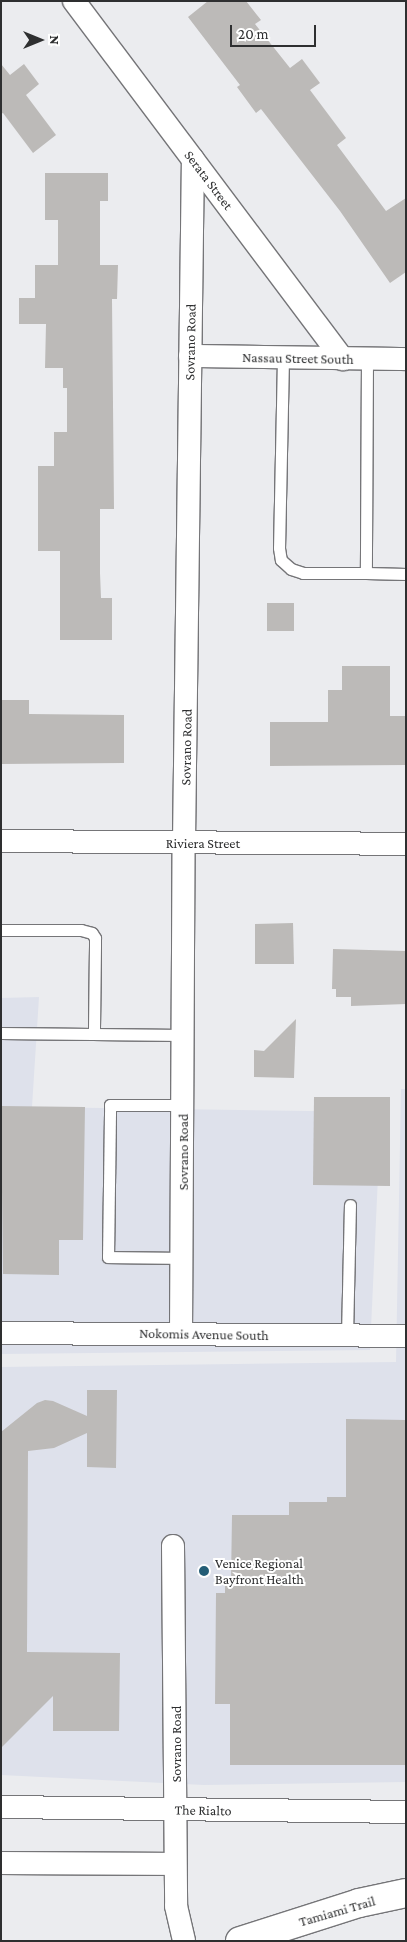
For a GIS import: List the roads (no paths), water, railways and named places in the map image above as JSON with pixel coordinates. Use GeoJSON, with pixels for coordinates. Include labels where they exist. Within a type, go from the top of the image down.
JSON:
{"type":"FeatureCollection","features":[{"type":"Feature","properties":{"kind":"main road","name":"Tamiami Trail"},"geometry":{"type":"LineString","coordinates":[[240,1941],[359,1903],[406,1893]]}},
{"type":"Feature","properties":{"kind":"street","name":"Serata Street"},"geometry":{"type":"LineString","coordinates":[[74,1],[343,359]]}},
{"type":"Feature","properties":{"kind":"street","name":"Sovrano Road"},"geometry":{"type":"LineString","coordinates":[[182,1334],[184,842],[194,159]]}},
{"type":"Feature","properties":{"kind":"street","name":"Nassau Street South"},"geometry":{"type":"LineString","coordinates":[[190,356],[406,359]]}},
{"type":"Feature","properties":{"kind":"street","name":"Riviera Street"},"geometry":{"type":"LineString","coordinates":[[1,841],[406,844]]}},
{"type":"Feature","properties":{"kind":"street","name":"Nokomis Avenue South"},"geometry":{"type":"LineString","coordinates":[[1,1333],[406,1336]]}},
{"type":"Feature","properties":{"kind":"street","name":"Sovrano Road"},"geometry":{"type":"LineString","coordinates":[[173,1546],[176,1906],[184,1941]]}},
{"type":"Feature","properties":{"kind":"street","name":"The Rialto"},"geometry":{"type":"LineString","coordinates":[[1,1807],[406,1812]]}},
{"type":"Feature","properties":{"kind":"street"},"geometry":{"type":"LineString","coordinates":[[1,1863],[175,1864]]}},
{"type":"Feature","properties":{"kind":"lane"},"geometry":{"type":"LineString","coordinates":[[283,358],[279,548],[281,560],[290,568],[303,573],[406,574]]}},
{"type":"Feature","properties":{"kind":"lane"},"geometry":{"type":"LineString","coordinates":[[366,573],[367,359]]}},
{"type":"Feature","properties":{"kind":"lane"},"geometry":{"type":"LineString","coordinates":[[1,930],[81,930],[92,933],[95,946],[94,1034]]}},
{"type":"Feature","properties":{"kind":"lane"},"geometry":{"type":"LineString","coordinates":[[1,1033],[183,1035]]}},
{"type":"Feature","properties":{"kind":"lane"},"geometry":{"type":"LineString","coordinates":[[182,1258],[108,1257],[110,1105],[183,1105]]}},
{"type":"Feature","properties":{"kind":"lane"},"geometry":{"type":"LineString","coordinates":[[347,1336],[350,1205]]}},
{"type":"Feature","properties":{"kind":"place","name":"Venice Regional Bayfront Health"},"geometry":{"type":"Point","coordinates":[204,1571]}}]}
